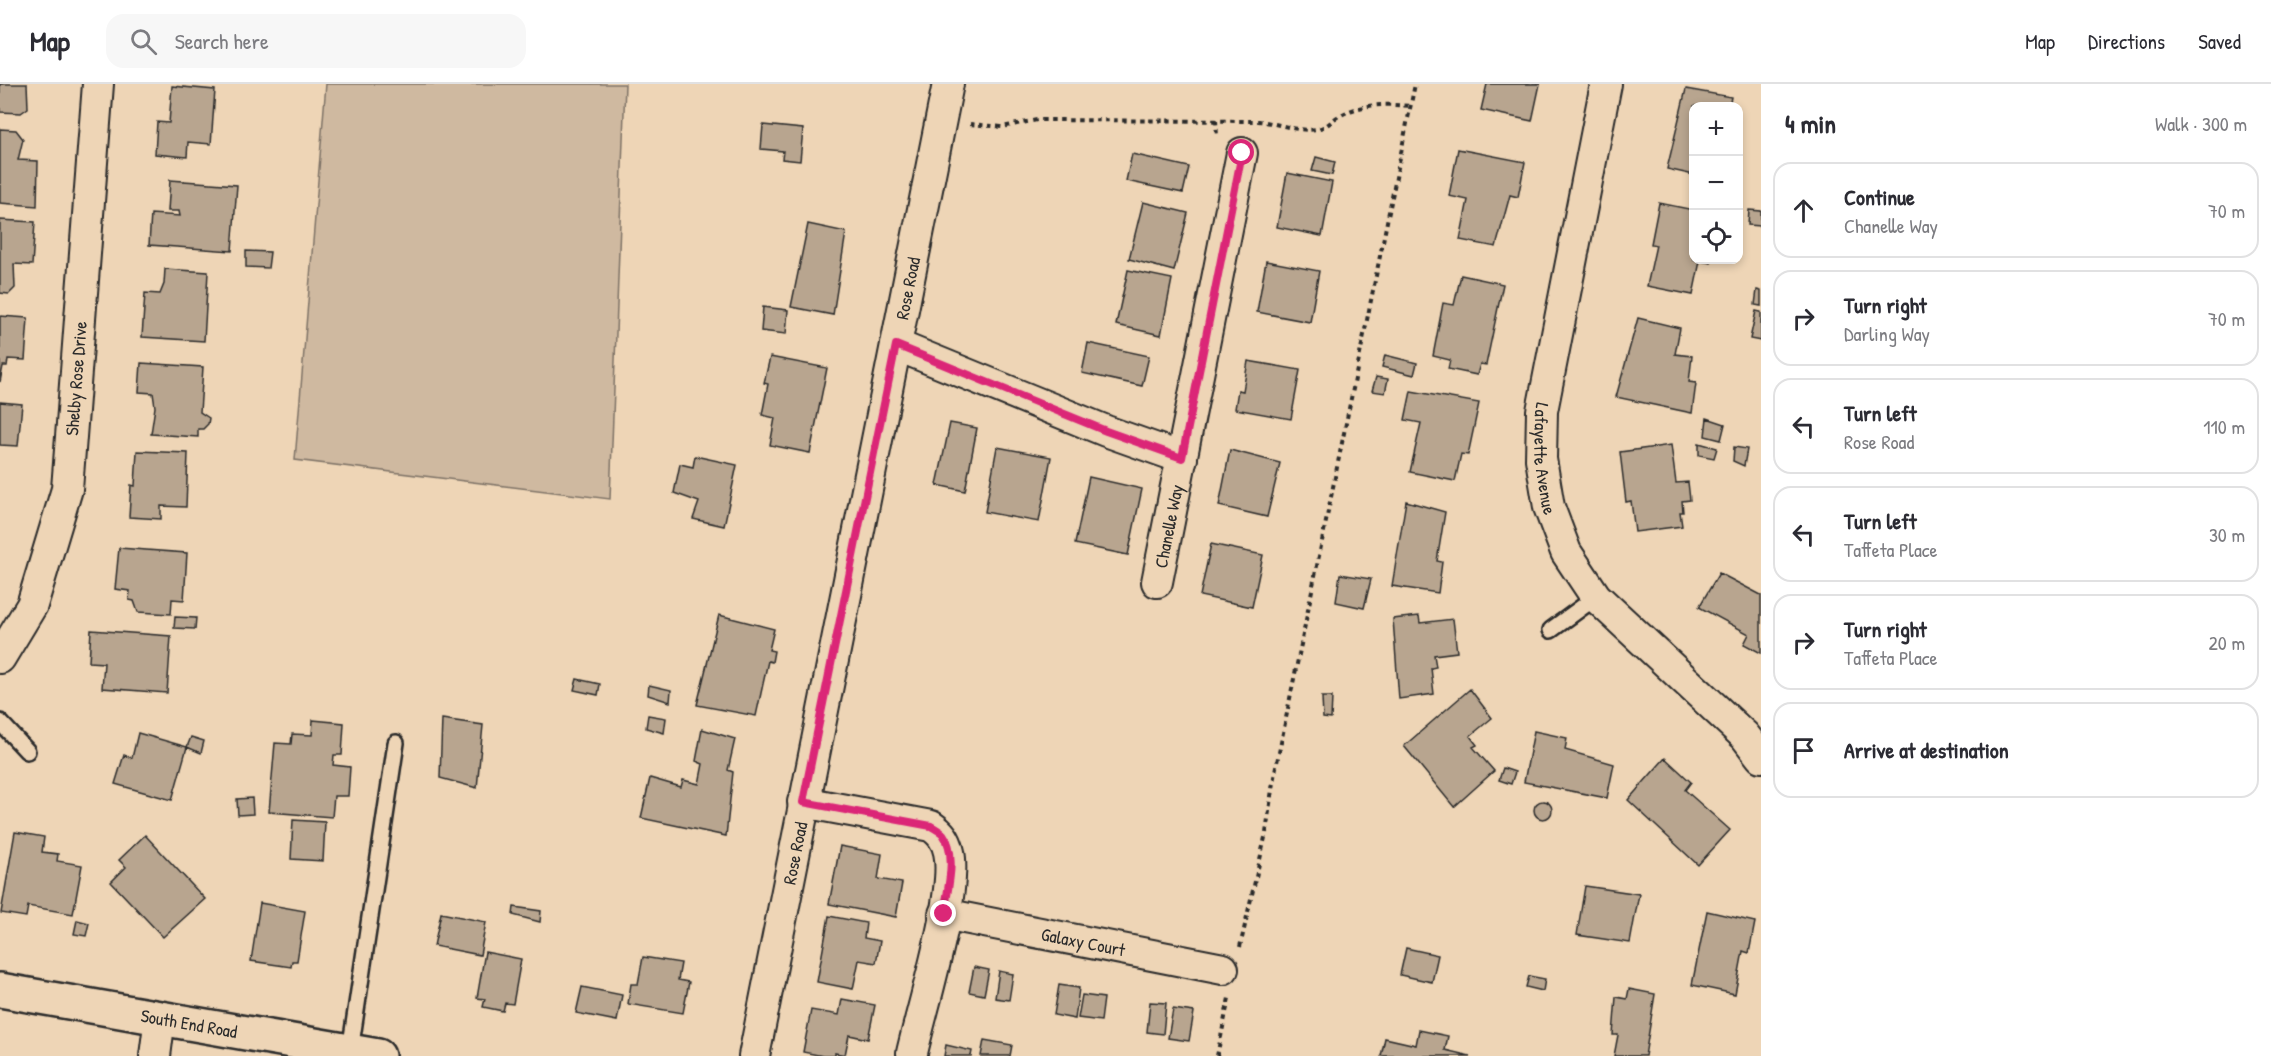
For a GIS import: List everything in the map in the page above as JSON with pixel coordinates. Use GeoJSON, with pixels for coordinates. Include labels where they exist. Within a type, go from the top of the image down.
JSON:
{"type":"FeatureCollection","features":[{"type":"Feature","properties":{"kind":"main road","name":"South End Road"},"geometry":{"type":"LineString","coordinates":[[0,990],[364,1054]]}},
{"type":"Feature","properties":{"kind":"street","name":"Shelby Rose Drive"},"geometry":{"type":"LineString","coordinates":[[0,658],[32,605],[67,489],[98,84]]}},
{"type":"Feature","properties":{"kind":"street","name":"Rose Road"},"geometry":{"type":"LineString","coordinates":[[754,1056],[948,84]]}},
{"type":"Feature","properties":{"kind":"street","name":"Lafayette Avenue"},"geometry":{"type":"LineString","coordinates":[[1606,84],[1542,411],[1541,459],[1549,507],[1566,552],[1596,597],[1756,739]]}},
{"type":"Feature","properties":{"kind":"street","name":"Chanelle Way"},"geometry":{"type":"LineString","coordinates":[[1157,582],[1242,153]]}},
{"type":"Feature","properties":{"kind":"street"},"geometry":{"type":"LineString","coordinates":[[896,345],[1106,431],[1182,458]]}},
{"type":"Feature","properties":{"kind":"street"},"geometry":{"type":"LineString","coordinates":[[803,802],[931,826],[943,834],[949,852],[950,869],[944,914],[912,1053]]}},
{"type":"Feature","properties":{"kind":"street","name":"Galaxy Court"},"geometry":{"type":"LineString","coordinates":[[944,914],[1222,969]]}},
{"type":"Feature","properties":{"kind":"street"},"geometry":{"type":"LineString","coordinates":[[155,1056],[160,1017]]}},
{"type":"Feature","properties":{"kind":"lane"},"geometry":{"type":"LineString","coordinates":[[1551,630],[1596,597]]}},
{"type":"Feature","properties":{"kind":"lane"},"geometry":{"type":"LineString","coordinates":[[0,722],[27,751]]}},
{"type":"Feature","properties":{"kind":"lane"},"geometry":{"type":"LineString","coordinates":[[364,1054],[396,743]]}},
{"type":"Feature","properties":{"kind":"path"},"geometry":{"type":"LineString","coordinates":[[1266,833],[1273,782],[1415,84]]}},
{"type":"Feature","properties":{"kind":"path"},"geometry":{"type":"LineString","coordinates":[[941,120],[1002,126],[1037,120],[1259,121],[1281,123],[1300,130],[1323,127],[1359,106],[1377,103],[1411,106]]}},
{"type":"Feature","properties":{"kind":"shaded area"},"geometry":{"type":"Polygon","coordinates":[[[326,84],[625,84],[610,499],[295,460],[326,84]]]}},
{"type":"Feature","properties":{"kind":"building"},"geometry":{"type":"Polygon","coordinates":[[[0,84],[27,84],[28,108],[21,113],[0,112],[0,84]]]}},
{"type":"Feature","properties":{"kind":"building"},"geometry":{"type":"Polygon","coordinates":[[[1487,84],[1540,84],[1532,121],[1481,110],[1487,84]]]}},
{"type":"Feature","properties":{"kind":"building"},"geometry":{"type":"Polygon","coordinates":[[[172,86],[215,90],[211,144],[188,142],[187,157],[155,154],[157,122],[169,123],[172,86]]]}},
{"type":"Feature","properties":{"kind":"building"},"geometry":{"type":"Polygon","coordinates":[[[1686,89],[1731,97],[1730,102],[1689,102],[1689,174],[1667,169],[1686,89]]]}},
{"type":"Feature","properties":{"kind":"building"},"geometry":{"type":"Polygon","coordinates":[[[763,125],[803,129],[800,161],[782,159],[783,151],[761,149],[763,125]]]}},
{"type":"Feature","properties":{"kind":"building"},"geometry":{"type":"Polygon","coordinates":[[[0,129],[16,130],[23,139],[18,160],[38,161],[37,206],[0,203],[0,129]]]}},
{"type":"Feature","properties":{"kind":"building"},"geometry":{"type":"Polygon","coordinates":[[[1458,149],[1525,162],[1518,197],[1510,195],[1496,247],[1460,240],[1468,200],[1449,196],[1458,149]]]}},
{"type":"Feature","properties":{"kind":"building"},"geometry":{"type":"Polygon","coordinates":[[[1132,154],[1189,167],[1183,193],[1126,181],[1132,154]]]}},
{"type":"Feature","properties":{"kind":"building"},"geometry":{"type":"Polygon","coordinates":[[[1316,157],[1335,162],[1332,175],[1312,171],[1316,157]]]}},
{"type":"Feature","properties":{"kind":"building"},"geometry":{"type":"Polygon","coordinates":[[[1287,173],[1332,182],[1322,236],[1277,227],[1287,173]]]}},
{"type":"Feature","properties":{"kind":"building"},"geometry":{"type":"Polygon","coordinates":[[[170,180],[237,185],[232,251],[149,245],[151,214],[180,216],[179,211],[168,211],[170,180]]]}},
{"type":"Feature","properties":{"kind":"building"},"geometry":{"type":"Polygon","coordinates":[[[1143,202],[1188,213],[1174,271],[1129,259],[1143,202]]]}},
{"type":"Feature","properties":{"kind":"building"},"geometry":{"type":"Polygon","coordinates":[[[1659,203],[1689,209],[1689,264],[1699,264],[1693,295],[1647,286],[1656,245],[1651,244],[1659,203]]]}},
{"type":"Feature","properties":{"kind":"building"},"geometry":{"type":"Polygon","coordinates":[[[1749,210],[1761,211],[1761,226],[1748,225],[1749,210]]]}},
{"type":"Feature","properties":{"kind":"building"},"geometry":{"type":"Polygon","coordinates":[[[0,220],[35,222],[32,265],[14,264],[15,288],[9,294],[0,293],[0,220]]]}},
{"type":"Feature","properties":{"kind":"building"},"geometry":{"type":"Polygon","coordinates":[[[808,224],[846,232],[833,315],[791,307],[808,224]]]}},
{"type":"Feature","properties":{"kind":"building"},"geometry":{"type":"Polygon","coordinates":[[[246,251],[270,252],[268,268],[246,267],[246,251]]]}},
{"type":"Feature","properties":{"kind":"building"},"geometry":{"type":"Polygon","coordinates":[[[1266,261],[1319,271],[1310,322],[1257,312],[1266,261]]]}},
{"type":"Feature","properties":{"kind":"building"},"geometry":{"type":"Polygon","coordinates":[[[165,269],[208,272],[204,341],[142,337],[145,293],[160,294],[164,284],[165,269]]]}},
{"type":"Feature","properties":{"kind":"building"},"geometry":{"type":"Polygon","coordinates":[[[1128,270],[1172,279],[1161,335],[1116,325],[1128,270]]]}},
{"type":"Feature","properties":{"kind":"building"},"geometry":{"type":"Polygon","coordinates":[[[1461,275],[1503,284],[1486,365],[1480,364],[1477,375],[1448,369],[1450,360],[1433,356],[1443,303],[1454,305],[1461,275]]]}},
{"type":"Feature","properties":{"kind":"building"},"geometry":{"type":"Polygon","coordinates":[[[1757,290],[1761,291],[1761,306],[1755,305],[1757,290]]]}},
{"type":"Feature","properties":{"kind":"building"},"geometry":{"type":"Polygon","coordinates":[[[763,307],[788,310],[786,334],[761,331],[763,307]]]}},
{"type":"Feature","properties":{"kind":"building"},"geometry":{"type":"Polygon","coordinates":[[[1756,311],[1761,312],[1761,341],[1750,339],[1756,311]]]}},
{"type":"Feature","properties":{"kind":"building"},"geometry":{"type":"Polygon","coordinates":[[[0,316],[28,318],[25,360],[8,359],[7,366],[3,366],[0,382],[0,316]]]}},
{"type":"Feature","properties":{"kind":"building"},"geometry":{"type":"Polygon","coordinates":[[[1638,318],[1680,328],[1675,354],[1692,356],[1689,382],[1696,383],[1692,413],[1616,397],[1638,318]]]}},
{"type":"Feature","properties":{"kind":"building"},"geometry":{"type":"Polygon","coordinates":[[[1088,343],[1149,356],[1142,386],[1082,373],[1088,343]]]}},
{"type":"Feature","properties":{"kind":"building"},"geometry":{"type":"Polygon","coordinates":[[[1385,355],[1417,363],[1414,375],[1382,367],[1385,355]]]}},
{"type":"Feature","properties":{"kind":"building"},"geometry":{"type":"Polygon","coordinates":[[[770,357],[827,368],[810,453],[770,445],[775,418],[762,415],[768,384],[764,383],[770,357]]]}},
{"type":"Feature","properties":{"kind":"building"},"geometry":{"type":"Polygon","coordinates":[[[1248,361],[1300,370],[1291,419],[1235,409],[1238,390],[1243,391],[1248,361]]]}},
{"type":"Feature","properties":{"kind":"building"},"geometry":{"type":"Polygon","coordinates":[[[141,363],[203,367],[200,412],[209,418],[208,424],[203,429],[198,429],[198,437],[151,434],[155,407],[153,393],[139,392],[141,363]]]}},
{"type":"Feature","properties":{"kind":"building"},"geometry":{"type":"Polygon","coordinates":[[[1376,377],[1388,379],[1385,393],[1372,391],[1376,377]]]}},
{"type":"Feature","properties":{"kind":"building"},"geometry":{"type":"Polygon","coordinates":[[[1411,391],[1479,403],[1468,455],[1461,454],[1455,481],[1410,472],[1421,423],[1405,420],[1411,391]]]}},
{"type":"Feature","properties":{"kind":"building"},"geometry":{"type":"Polygon","coordinates":[[[0,402],[22,404],[18,446],[0,445],[0,402]]]}},
{"type":"Feature","properties":{"kind":"building"},"geometry":{"type":"Polygon","coordinates":[[[1707,418],[1725,424],[1721,440],[1705,436],[1707,418]]]}},
{"type":"Feature","properties":{"kind":"building"},"geometry":{"type":"Polygon","coordinates":[[[950,423],[977,428],[965,491],[937,485],[950,423]]]}},
{"type":"Feature","properties":{"kind":"building"},"geometry":{"type":"Polygon","coordinates":[[[1699,443],[1717,448],[1714,458],[1699,455],[1699,443]]]}},
{"type":"Feature","properties":{"kind":"building"},"geometry":{"type":"Polygon","coordinates":[[[1671,445],[1676,483],[1688,482],[1690,500],[1682,501],[1683,512],[1680,512],[1682,526],[1635,532],[1631,501],[1626,502],[1620,452],[1671,445]]]}},
{"type":"Feature","properties":{"kind":"building"},"geometry":{"type":"Polygon","coordinates":[[[997,447],[1051,457],[1039,522],[985,512],[997,447]]]}},
{"type":"Feature","properties":{"kind":"building"},"geometry":{"type":"Polygon","coordinates":[[[1734,447],[1747,449],[1744,466],[1733,461],[1734,447]]]}},
{"type":"Feature","properties":{"kind":"building"},"geometry":{"type":"Polygon","coordinates":[[[1230,450],[1280,463],[1267,517],[1219,506],[1230,450]]]}},
{"type":"Feature","properties":{"kind":"building"},"geometry":{"type":"Polygon","coordinates":[[[137,451],[188,453],[186,507],[161,506],[161,519],[129,517],[131,485],[135,486],[137,451]]]}},
{"type":"Feature","properties":{"kind":"building"},"geometry":{"type":"Polygon","coordinates":[[[695,456],[737,465],[724,526],[693,519],[699,502],[674,493],[680,464],[693,467],[695,456]]]}},
{"type":"Feature","properties":{"kind":"building"},"geometry":{"type":"Polygon","coordinates":[[[1089,477],[1142,489],[1128,555],[1075,544],[1089,477]]]}},
{"type":"Feature","properties":{"kind":"building"},"geometry":{"type":"Polygon","coordinates":[[[1406,501],[1445,512],[1437,561],[1442,562],[1438,593],[1392,586],[1406,501]]]}},
{"type":"Feature","properties":{"kind":"building"},"geometry":{"type":"Polygon","coordinates":[[[1211,544],[1263,555],[1252,607],[1200,596],[1211,544]]]}},
{"type":"Feature","properties":{"kind":"building"},"geometry":{"type":"Polygon","coordinates":[[[119,548],[187,553],[184,600],[172,599],[171,614],[138,612],[134,601],[129,600],[130,591],[115,589],[119,548]]]}},
{"type":"Feature","properties":{"kind":"building"},"geometry":{"type":"Polygon","coordinates":[[[1719,573],[1761,595],[1761,653],[1744,644],[1749,634],[1699,607],[1719,573]]]}},
{"type":"Feature","properties":{"kind":"building"},"geometry":{"type":"Polygon","coordinates":[[[1340,574],[1371,579],[1364,608],[1336,602],[1340,574]]]}},
{"type":"Feature","properties":{"kind":"building"},"geometry":{"type":"Polygon","coordinates":[[[719,615],[774,629],[769,650],[774,651],[772,662],[768,661],[756,716],[697,705],[719,615]]]}},
{"type":"Feature","properties":{"kind":"building"},"geometry":{"type":"Polygon","coordinates":[[[1419,616],[1420,623],[1453,619],[1457,652],[1434,655],[1436,667],[1431,668],[1434,694],[1399,699],[1393,619],[1419,616]]]}},
{"type":"Feature","properties":{"kind":"building"},"geometry":{"type":"Polygon","coordinates":[[[175,617],[196,618],[195,629],[174,628],[175,617]]]}},
{"type":"Feature","properties":{"kind":"building"},"geometry":{"type":"Polygon","coordinates":[[[91,630],[171,636],[167,693],[102,688],[104,663],[89,662],[91,630]]]}},
{"type":"Feature","properties":{"kind":"building"},"geometry":{"type":"Polygon","coordinates":[[[577,679],[600,684],[598,695],[574,690],[577,679]]]}},
{"type":"Feature","properties":{"kind":"building"},"geometry":{"type":"Polygon","coordinates":[[[649,685],[671,690],[670,702],[648,695],[649,685]]]}},
{"type":"Feature","properties":{"kind":"building"},"geometry":{"type":"Polygon","coordinates":[[[1470,689],[1492,718],[1470,736],[1477,745],[1473,747],[1494,771],[1454,807],[1404,746],[1470,689]]]}},
{"type":"Feature","properties":{"kind":"building"},"geometry":{"type":"Polygon","coordinates":[[[1322,697],[1332,697],[1331,719],[1323,718],[1322,697]]]}},
{"type":"Feature","properties":{"kind":"building"},"geometry":{"type":"Polygon","coordinates":[[[648,715],[666,718],[664,733],[646,728],[648,715]]]}},
{"type":"Feature","properties":{"kind":"building"},"geometry":{"type":"Polygon","coordinates":[[[442,719],[483,725],[477,788],[440,778],[442,719]]]}},
{"type":"Feature","properties":{"kind":"building"},"geometry":{"type":"Polygon","coordinates":[[[313,720],[344,723],[342,755],[334,755],[333,765],[350,767],[348,796],[334,796],[332,817],[269,812],[275,743],[291,744],[292,734],[312,735],[313,720]]]}},
{"type":"Feature","properties":{"kind":"building"},"geometry":{"type":"Polygon","coordinates":[[[702,729],[735,739],[728,770],[733,772],[726,836],[641,818],[650,778],[681,787],[683,780],[699,784],[703,764],[696,761],[702,729]]]}},
{"type":"Feature","properties":{"kind":"building"},"geometry":{"type":"Polygon","coordinates":[[[1534,731],[1567,738],[1565,750],[1614,764],[1607,798],[1524,782],[1534,731]]]}},
{"type":"Feature","properties":{"kind":"building"},"geometry":{"type":"Polygon","coordinates":[[[138,733],[187,747],[172,800],[115,784],[124,755],[132,758],[138,733]]]}},
{"type":"Feature","properties":{"kind":"building"},"geometry":{"type":"Polygon","coordinates":[[[191,737],[204,741],[201,753],[187,747],[191,737]]]}},
{"type":"Feature","properties":{"kind":"building"},"geometry":{"type":"Polygon","coordinates":[[[1665,758],[1691,782],[1685,790],[1730,830],[1698,865],[1628,800],[1665,758]]]}},
{"type":"Feature","properties":{"kind":"building"},"geometry":{"type":"Polygon","coordinates":[[[1503,768],[1515,772],[1511,784],[1499,780],[1503,768]]]}},
{"type":"Feature","properties":{"kind":"building"},"geometry":{"type":"Polygon","coordinates":[[[252,798],[253,814],[238,815],[237,799],[252,798]]]}},
{"type":"Feature","properties":{"kind":"building"},"geometry":{"type":"Polygon","coordinates":[[[1543,801],[1549,804],[1552,810],[1549,816],[1543,819],[1537,816],[1534,810],[1537,804],[1543,801]]]}},
{"type":"Feature","properties":{"kind":"building"},"geometry":{"type":"Polygon","coordinates":[[[293,820],[325,822],[323,861],[291,859],[293,820]]]}},
{"type":"Feature","properties":{"kind":"building"},"geometry":{"type":"Polygon","coordinates":[[[15,832],[44,837],[42,852],[58,854],[57,861],[82,865],[73,914],[28,906],[26,917],[1,913],[15,832]]]}},
{"type":"Feature","properties":{"kind":"building"},"geometry":{"type":"Polygon","coordinates":[[[145,835],[205,899],[163,937],[111,882],[126,867],[119,860],[145,835]]]}},
{"type":"Feature","properties":{"kind":"building"},"geometry":{"type":"Polygon","coordinates":[[[840,846],[882,854],[878,879],[902,883],[896,917],[829,904],[840,846]]]}},
{"type":"Feature","properties":{"kind":"building"},"geometry":{"type":"Polygon","coordinates":[[[1585,886],[1639,894],[1630,943],[1577,935],[1585,886]]]}},
{"type":"Feature","properties":{"kind":"building"},"geometry":{"type":"Polygon","coordinates":[[[260,903],[305,911],[297,961],[292,961],[291,967],[251,961],[260,903]]]}},
{"type":"Feature","properties":{"kind":"building"},"geometry":{"type":"Polygon","coordinates":[[[514,907],[541,911],[540,922],[513,915],[514,907]]]}},
{"type":"Feature","properties":{"kind":"building"},"geometry":{"type":"Polygon","coordinates":[[[1707,911],[1755,922],[1749,953],[1743,951],[1735,994],[1692,985],[1707,911]]]}},
{"type":"Feature","properties":{"kind":"building"},"geometry":{"type":"Polygon","coordinates":[[[441,913],[486,922],[480,955],[434,946],[441,913]]]}},
{"type":"Feature","properties":{"kind":"building"},"geometry":{"type":"Polygon","coordinates":[[[829,916],[866,923],[864,938],[880,941],[876,963],[859,960],[853,989],[817,982],[829,916]]]}},
{"type":"Feature","properties":{"kind":"building"},"geometry":{"type":"Polygon","coordinates":[[[77,920],[89,923],[86,936],[74,934],[77,920]]]}},
{"type":"Feature","properties":{"kind":"building"},"geometry":{"type":"Polygon","coordinates":[[[1406,948],[1438,955],[1432,982],[1400,975],[1406,948]]]}},
{"type":"Feature","properties":{"kind":"building"},"geometry":{"type":"Polygon","coordinates":[[[485,952],[521,959],[513,1004],[505,1003],[503,1011],[483,1007],[485,999],[477,998],[485,952]]]}},
{"type":"Feature","properties":{"kind":"building"},"geometry":{"type":"Polygon","coordinates":[[[643,957],[681,963],[678,980],[689,982],[683,1013],[628,1004],[631,984],[638,984],[643,957]]]}},
{"type":"Feature","properties":{"kind":"building"},"geometry":{"type":"Polygon","coordinates":[[[974,967],[989,970],[984,995],[969,992],[974,967]]]}},
{"type":"Feature","properties":{"kind":"building"},"geometry":{"type":"Polygon","coordinates":[[[999,971],[1013,974],[1009,1000],[995,998],[999,971]]]}},
{"type":"Feature","properties":{"kind":"building"},"geometry":{"type":"Polygon","coordinates":[[[1529,976],[1545,979],[1543,991],[1526,987],[1529,976]]]}},
{"type":"Feature","properties":{"kind":"building"},"geometry":{"type":"Polygon","coordinates":[[[1059,985],[1079,988],[1075,1019],[1054,1015],[1059,985]]]}},
{"type":"Feature","properties":{"kind":"building"},"geometry":{"type":"Polygon","coordinates":[[[582,987],[622,995],[617,1021],[576,1013],[582,987]]]}},
{"type":"Feature","properties":{"kind":"building"},"geometry":{"type":"Polygon","coordinates":[[[1629,989],[1655,994],[1645,1056],[1614,1056],[1618,1035],[1613,1035],[1616,997],[1627,999],[1629,989]]]}},
{"type":"Feature","properties":{"kind":"building"},"geometry":{"type":"Polygon","coordinates":[[[1082,995],[1104,998],[1101,1021],[1078,1018],[1082,995]]]}},
{"type":"Feature","properties":{"kind":"building"},"geometry":{"type":"Polygon","coordinates":[[[842,999],[875,1005],[868,1039],[849,1035],[845,1055],[835,1053],[835,1056],[823,1056],[803,1052],[811,1010],[839,1015],[842,999]]]}},
{"type":"Feature","properties":{"kind":"building"},"geometry":{"type":"Polygon","coordinates":[[[1150,1002],[1166,1003],[1163,1034],[1147,1032],[1150,1002]]]}},
{"type":"Feature","properties":{"kind":"building"},"geometry":{"type":"Polygon","coordinates":[[[1173,1009],[1194,1012],[1189,1041],[1168,1038],[1173,1009]]]}},
{"type":"Feature","properties":{"kind":"building"},"geometry":{"type":"Polygon","coordinates":[[[1419,1030],[1448,1036],[1445,1050],[1470,1056],[1381,1056],[1385,1038],[1416,1045],[1419,1030]]]}},
{"type":"Feature","properties":{"kind":"building"},"geometry":{"type":"Polygon","coordinates":[[[984,1040],[1012,1045],[1010,1056],[981,1056],[984,1040]]]}},
{"type":"Feature","properties":{"kind":"building"},"geometry":{"type":"Polygon","coordinates":[[[946,1045],[972,1051],[971,1056],[944,1056],[946,1045]]]}},
{"type":"Feature","properties":{"kind":"route"},"geometry":{"type":"LineString","coordinates":[[944,914],[950,869],[949,852],[943,834],[931,826],[803,802],[896,345],[1106,431],[1182,458],[1242,153]]}}]}
